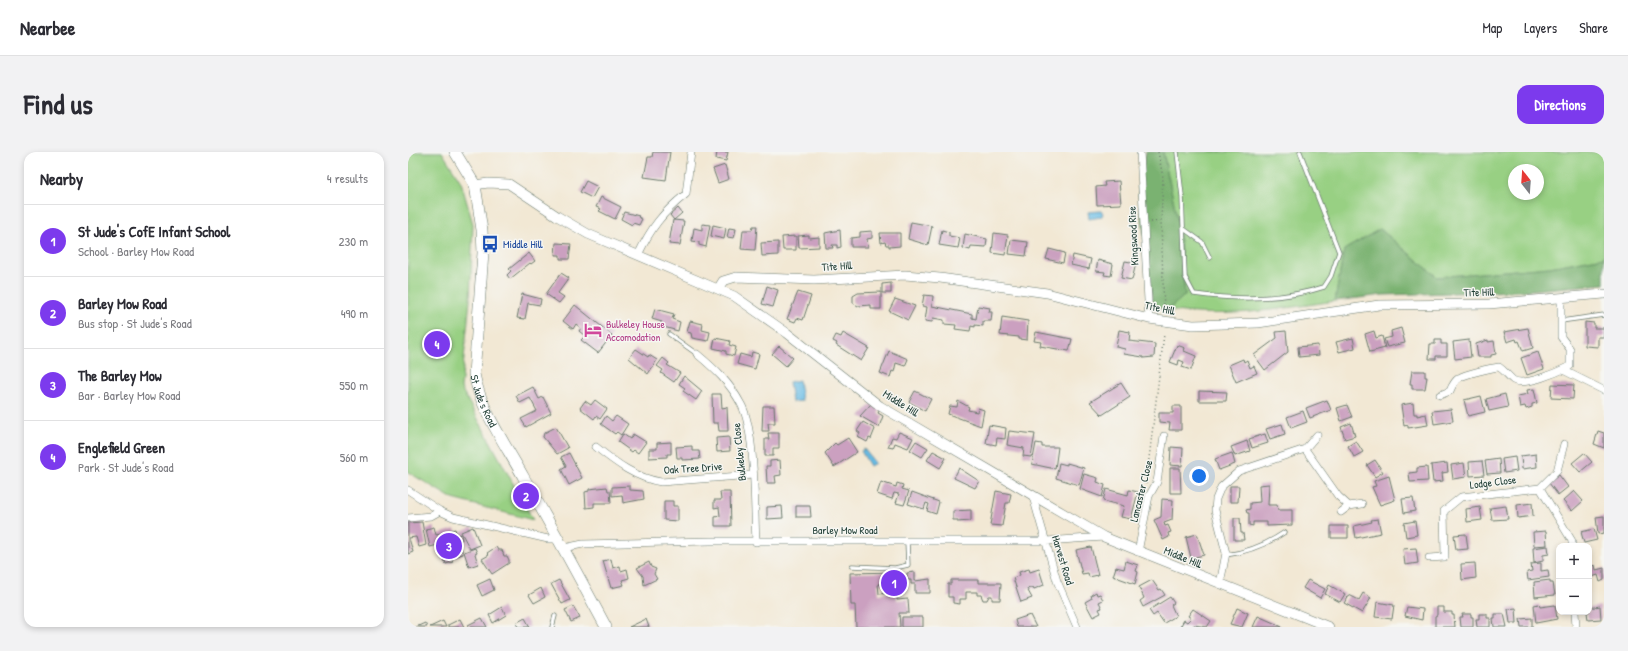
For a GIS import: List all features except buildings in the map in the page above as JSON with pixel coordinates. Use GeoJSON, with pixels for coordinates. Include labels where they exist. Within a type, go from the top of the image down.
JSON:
{"type":"FeatureCollection","features":[{"type":"Feature","properties":{"kind":"main road","name":"St Jude's Road"},"geometry":{"type":"LineString","coordinates":[[454,152],[475,185],[482,230],[482,253],[474,374],[477,389],[490,416],[562,544],[606,627]]}},
{"type":"Feature","properties":{"kind":"street"},"geometry":{"type":"LineString","coordinates":[[638,255],[650,230],[670,206],[686,194],[691,152]]}},
{"type":"Feature","properties":{"kind":"street","name":"Kingswood Rise"},"geometry":{"type":"LineString","coordinates":[[1140,152],[1149,319]]}},
{"type":"Feature","properties":{"kind":"street","name":"Middle Hill"},"geometry":{"type":"LineString","coordinates":[[475,185],[488,183],[509,184],[557,216],[588,234],[734,296],[787,333],[880,406],[1104,537],[1138,552],[1329,627]]}},
{"type":"Feature","properties":{"kind":"street","name":"Tite Hill"},"geometry":{"type":"LineString","coordinates":[[718,289],[724,281],[736,277],[814,280],[905,275],[940,278],[1047,293],[1149,319],[1193,325],[1258,323],[1379,305],[1489,304],[1604,294]]}},
{"type":"Feature","properties":{"kind":"street"},"geometry":{"type":"LineString","coordinates":[[1440,395],[1450,391],[1454,382],[1459,377],[1486,369],[1499,368],[1514,380],[1523,382],[1563,370],[1570,366],[1570,349],[1561,336],[1561,298]]}},
{"type":"Feature","properties":{"kind":"street","name":"Bulkeley Close"},"geometry":{"type":"LineString","coordinates":[[697,354],[724,377],[741,404],[747,418],[753,475],[756,542]]}},
{"type":"Feature","properties":{"kind":"street"},"geometry":{"type":"LineString","coordinates":[[1563,370],[1603,390]]}},
{"type":"Feature","properties":{"kind":"street","name":"Lancaster Close"},"geometry":{"type":"LineString","coordinates":[[1138,552],[1149,496],[1157,482],[1164,436]]}},
{"type":"Feature","properties":{"kind":"street"},"geometry":{"type":"LineString","coordinates":[[1220,584],[1226,555],[1215,510],[1216,499],[1221,487],[1239,470],[1305,449],[1317,436]]}},
{"type":"Feature","properties":{"kind":"street"},"geometry":{"type":"LineString","coordinates":[[1564,444],[1557,471],[1540,488],[1572,540],[1572,543]]}},
{"type":"Feature","properties":{"kind":"street","name":"Oak Tree Drive"},"geometry":{"type":"LineString","coordinates":[[596,447],[620,466],[648,480],[661,482],[753,475]]}},
{"type":"Feature","properties":{"kind":"street"},"geometry":{"type":"LineString","coordinates":[[1305,449],[1338,496],[1349,506]]}},
{"type":"Feature","properties":{"kind":"street","name":"Lodge Close"},"geometry":{"type":"LineString","coordinates":[[1430,558],[1445,557],[1444,511],[1461,497],[1540,488]]}},
{"type":"Feature","properties":{"kind":"street","name":"Barley Mow Road"},"geometry":{"type":"LineString","coordinates":[[408,490],[440,511],[453,516],[548,539],[562,544],[572,545],[756,542],[1046,541],[1104,537]]}},
{"type":"Feature","properties":{"kind":"street","name":"Harvest Road"},"geometry":{"type":"LineString","coordinates":[[1034,497],[1057,581],[1077,627]]}},
{"type":"Feature","properties":{"kind":"street"},"geometry":{"type":"LineString","coordinates":[[1341,512],[1349,506],[1362,504]]}},
{"type":"Feature","properties":{"kind":"street"},"geometry":{"type":"LineString","coordinates":[[408,518],[431,516],[440,511]]}},
{"type":"Feature","properties":{"kind":"street"},"geometry":{"type":"LineString","coordinates":[[1575,615],[1576,627]]}},
{"type":"Feature","properties":{"kind":"lane"},"geometry":{"type":"LineString","coordinates":[[1177,152],[1184,229],[1186,277],[1194,294],[1223,298],[1273,298],[1304,294],[1324,287],[1331,276],[1338,252],[1300,152]]}},
{"type":"Feature","properties":{"kind":"lane"},"geometry":{"type":"LineString","coordinates":[[1184,229],[1202,242],[1210,258]]}},
{"type":"Feature","properties":{"kind":"lane"},"geometry":{"type":"LineString","coordinates":[[1561,321],[1604,315]]}},
{"type":"Feature","properties":{"kind":"lane"},"geometry":{"type":"LineString","coordinates":[[669,334],[697,354]]}},
{"type":"Feature","properties":{"kind":"lane"},"geometry":{"type":"LineString","coordinates":[[1226,555],[1250,550],[1266,544],[1285,532]]}},
{"type":"Feature","properties":{"kind":"lane"},"geometry":{"type":"LineString","coordinates":[[852,566],[895,568],[908,565],[907,541]]}},
{"type":"Feature","properties":{"kind":"lane"},"geometry":{"type":"LineString","coordinates":[[552,627],[555,616]]}},
{"type":"Feature","properties":{"kind":"path"},"geometry":{"type":"LineString","coordinates":[[1158,152],[1163,177],[1161,221],[1165,316]]}},
{"type":"Feature","properties":{"kind":"path"},"geometry":{"type":"LineString","coordinates":[[1146,487],[1164,334]]}},
{"type":"Feature","properties":{"kind":"green space"},"geometry":{"type":"Polygon","coordinates":[[[408,152],[442,152],[461,182],[473,224],[470,300],[461,388],[533,520],[453,499],[408,472],[408,152]]]}},
{"type":"Feature","properties":{"kind":"green space"},"geometry":{"type":"Polygon","coordinates":[[[1146,152],[1163,152],[1178,223],[1185,295],[1168,310],[1153,307],[1138,186],[1146,152]]]}},
{"type":"Feature","properties":{"kind":"green space"},"geometry":{"type":"Polygon","coordinates":[[[1163,152],[1604,152],[1604,257],[1550,267],[1437,277],[1380,229],[1344,250],[1335,301],[1252,312],[1210,314],[1168,310],[1185,295],[1178,223],[1163,152]]]}},
{"type":"Feature","properties":{"kind":"green space"},"geometry":{"type":"Polygon","coordinates":[[[1380,229],[1437,277],[1550,267],[1604,257],[1604,284],[1520,291],[1383,295],[1335,301],[1344,250],[1380,229]]]}},
{"type":"Feature","properties":{"kind":"water"},"geometry":{"type":"Polygon","coordinates":[[[1101,211],[1103,214],[1101,217],[1089,219],[1088,212],[1101,211]]]}},
{"type":"Feature","properties":{"kind":"water"},"geometry":{"type":"Polygon","coordinates":[[[799,380],[802,401],[792,402],[789,382],[799,380]]]}},
{"type":"Feature","properties":{"kind":"water"},"geometry":{"type":"Polygon","coordinates":[[[864,449],[875,463],[870,466],[861,451],[864,449]]]}},
{"type":"Feature","properties":{"kind":"place","name":"Middle Hill"},"geometry":{"type":"Point","coordinates":[490,244]}},
{"type":"Feature","properties":{"kind":"place","name":"Bulkeley House Accomodation"},"geometry":{"type":"Point","coordinates":[593,330]}},
{"type":"Feature","properties":{"kind":"place","name":"Englefield Green"},"geometry":{"type":"Point","coordinates":[437,344]}},
{"type":"Feature","properties":{"kind":"place","name":"Barley Mow Road"},"geometry":{"type":"Point","coordinates":[526,496]}},
{"type":"Feature","properties":{"kind":"place","name":"The Barley Mow"},"geometry":{"type":"Point","coordinates":[449,546]}},
{"type":"Feature","properties":{"kind":"place","name":"St Jude's CofE Infant School"},"geometry":{"type":"Point","coordinates":[894,583]}}]}
